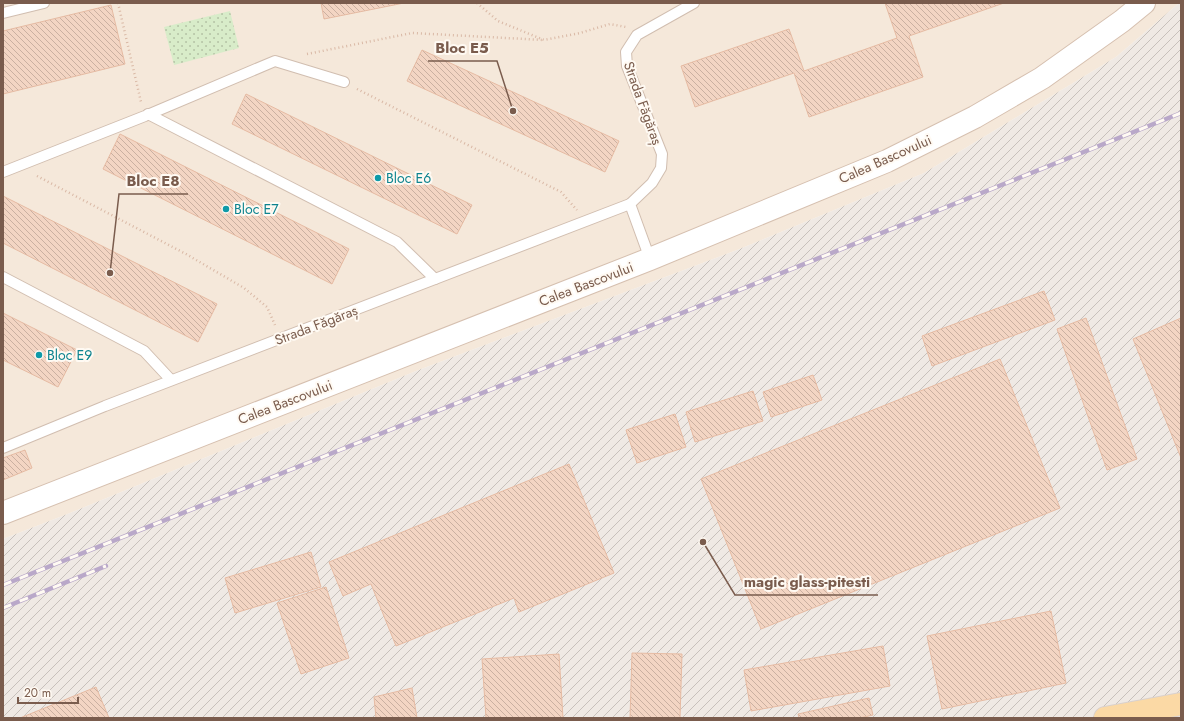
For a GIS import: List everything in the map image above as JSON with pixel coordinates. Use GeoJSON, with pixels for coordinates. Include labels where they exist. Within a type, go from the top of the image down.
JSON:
{"type":"FeatureCollection","features":[{"type":"Feature","properties":{"kind":"main road"},"geometry":{"type":"LineString","coordinates":[[1116,717],[1181,704]]}},
{"type":"Feature","properties":{"kind":"street","name":"Calea Bascovului"},"geometry":{"type":"LineString","coordinates":[[3,513],[650,259],[887,161],[975,117],[1042,78],[1122,21],[1144,3]]}},
{"type":"Feature","properties":{"kind":"lane"},"geometry":{"type":"LineString","coordinates":[[3,13],[44,3]]}},
{"type":"Feature","properties":{"kind":"lane","name":"Strada Făgăraș"},"geometry":{"type":"LineString","coordinates":[[3,448],[171,380],[630,204],[652,184],[661,168],[662,154],[627,66],[626,52],[637,35],[694,3]]}},
{"type":"Feature","properties":{"kind":"lane"},"geometry":{"type":"LineString","coordinates":[[3,172],[146,115],[275,61],[344,82]]}},
{"type":"Feature","properties":{"kind":"lane"},"geometry":{"type":"LineString","coordinates":[[146,115],[397,242],[435,279]]}},
{"type":"Feature","properties":{"kind":"lane"},"geometry":{"type":"LineString","coordinates":[[630,204],[650,259]]}},
{"type":"Feature","properties":{"kind":"lane"},"geometry":{"type":"LineString","coordinates":[[3,277],[144,351],[171,380]]}},
{"type":"Feature","properties":{"kind":"path"},"geometry":{"type":"LineString","coordinates":[[118,3],[146,115]]}},
{"type":"Feature","properties":{"kind":"path"},"geometry":{"type":"LineString","coordinates":[[477,3],[498,21],[544,40]]}},
{"type":"Feature","properties":{"kind":"path"},"geometry":{"type":"LineString","coordinates":[[305,55],[412,33],[544,40],[580,33],[610,24],[644,31]]}},
{"type":"Feature","properties":{"kind":"path"},"geometry":{"type":"LineString","coordinates":[[344,82],[404,114],[561,192],[587,220]]}},
{"type":"Feature","properties":{"kind":"path"},"geometry":{"type":"LineString","coordinates":[[19,166],[186,254],[244,288],[267,307],[281,338]]}},
{"type":"Feature","properties":{"kind":"shaded area"},"geometry":{"type":"Polygon","coordinates":[[[3,3],[1179,3],[1116,57],[924,173],[737,250],[416,371],[3,539],[3,3]]]}},
{"type":"Feature","properties":{"kind":"shaded area"},"geometry":{"type":"Polygon","coordinates":[[[1179,3],[1181,3],[1181,718],[3,718],[3,539],[416,371],[737,250],[924,173],[1116,57],[1179,3]]]}},
{"type":"Feature","properties":{"kind":"green space"},"geometry":{"type":"Polygon","coordinates":[[[230,11],[239,48],[174,65],[164,27],[230,11]]]}},
{"type":"Feature","properties":{"kind":"building"},"geometry":{"type":"Polygon","coordinates":[[[321,3],[404,3],[324,19],[321,3]]]}},
{"type":"Feature","properties":{"kind":"building"},"geometry":{"type":"Polygon","coordinates":[[[885,3],[1004,3],[909,36],[923,77],[809,117],[794,73],[695,107],[681,66],[789,29],[804,71],[897,38],[885,3]]]}},
{"type":"Feature","properties":{"kind":"building"},"geometry":{"type":"Polygon","coordinates":[[[111,5],[125,64],[3,94],[3,31],[111,5]]]}},
{"type":"Feature","properties":{"kind":"building"},"geometry":{"type":"Polygon","coordinates":[[[422,50],[619,141],[605,172],[407,81],[422,50]]]}},
{"type":"Feature","properties":{"kind":"building","name":"Bloc E6"},"geometry":{"type":"Polygon","coordinates":[[[246,94],[472,205],[457,234],[232,124],[246,94]]]}},
{"type":"Feature","properties":{"kind":"building","name":"Bloc E7"},"geometry":{"type":"Polygon","coordinates":[[[120,134],[349,249],[332,284],[103,169],[120,134]]]}},
{"type":"Feature","properties":{"kind":"building"},"geometry":{"type":"Polygon","coordinates":[[[3,196],[217,304],[198,342],[3,243],[3,196]]]}},
{"type":"Feature","properties":{"kind":"building"},"geometry":{"type":"Polygon","coordinates":[[[1044,291],[1055,320],[932,366],[922,336],[1044,291]]]}},
{"type":"Feature","properties":{"kind":"building","name":"Bloc E9"},"geometry":{"type":"Polygon","coordinates":[[[3,313],[77,350],[58,387],[3,360],[3,313]]]}},
{"type":"Feature","properties":{"kind":"building"},"geometry":{"type":"Polygon","coordinates":[[[1086,318],[1137,459],[1107,470],[1057,329],[1086,318]]]}},
{"type":"Feature","properties":{"kind":"building"},"geometry":{"type":"Polygon","coordinates":[[[1181,318],[1181,458],[1133,339],[1181,318]]]}},
{"type":"Feature","properties":{"kind":"building"},"geometry":{"type":"Polygon","coordinates":[[[1000,359],[1060,508],[761,629],[701,479],[1000,359]]]}},
{"type":"Feature","properties":{"kind":"building"},"geometry":{"type":"Polygon","coordinates":[[[813,375],[822,400],[771,417],[763,392],[813,375]]]}},
{"type":"Feature","properties":{"kind":"building"},"geometry":{"type":"Polygon","coordinates":[[[753,391],[763,421],[695,442],[686,412],[753,391]]]}},
{"type":"Feature","properties":{"kind":"building"},"geometry":{"type":"Polygon","coordinates":[[[675,414],[686,447],[637,463],[626,430],[675,414]]]}},
{"type":"Feature","properties":{"kind":"building"},"geometry":{"type":"Polygon","coordinates":[[[25,450],[32,468],[3,480],[3,458],[25,450]]]}},
{"type":"Feature","properties":{"kind":"building"},"geometry":{"type":"Polygon","coordinates":[[[569,464],[614,573],[519,612],[514,598],[396,646],[371,584],[343,596],[329,562],[569,464]]]}},
{"type":"Feature","properties":{"kind":"building"},"geometry":{"type":"Polygon","coordinates":[[[311,552],[321,587],[235,613],[225,578],[311,552]]]}},
{"type":"Feature","properties":{"kind":"building"},"geometry":{"type":"Polygon","coordinates":[[[326,587],[349,658],[301,674],[277,603],[326,587]]]}},
{"type":"Feature","properties":{"kind":"building"},"geometry":{"type":"Polygon","coordinates":[[[1051,611],[1066,683],[942,709],[927,636],[1051,611]]]}},
{"type":"Feature","properties":{"kind":"building"},"geometry":{"type":"Polygon","coordinates":[[[883,646],[890,686],[751,711],[744,670],[883,646]]]}},
{"type":"Feature","properties":{"kind":"building"},"geometry":{"type":"Polygon","coordinates":[[[632,653],[682,654],[680,718],[630,718],[632,653]]]}},
{"type":"Feature","properties":{"kind":"building"},"geometry":{"type":"Polygon","coordinates":[[[559,654],[563,718],[486,718],[482,659],[559,654]]]}},
{"type":"Feature","properties":{"kind":"building"},"geometry":{"type":"Polygon","coordinates":[[[96,687],[109,718],[20,718],[96,687]]]}},
{"type":"Feature","properties":{"kind":"building"},"geometry":{"type":"Polygon","coordinates":[[[412,688],[417,718],[376,718],[374,697],[412,688]]]}},
{"type":"Feature","properties":{"kind":"building"},"geometry":{"type":"Polygon","coordinates":[[[869,698],[873,715],[860,718],[799,718],[798,714],[869,698]]]}},
{"type":"Feature","properties":{"kind":"railway"},"geometry":{"type":"LineString","coordinates":[[3,585],[1181,113]]}},
{"type":"Feature","properties":{"kind":"railway"},"geometry":{"type":"LineString","coordinates":[[3,608],[106,566]]}},
{"type":"Feature","properties":{"kind":"place","name":"Bloc E5"},"geometry":{"type":"Point","coordinates":[513,111]}},
{"type":"Feature","properties":{"kind":"place","name":"Bloc E6"},"geometry":{"type":"Point","coordinates":[378,178]}},
{"type":"Feature","properties":{"kind":"place","name":"Bloc E7"},"geometry":{"type":"Point","coordinates":[226,209]}},
{"type":"Feature","properties":{"kind":"place","name":"Bloc E8"},"geometry":{"type":"Point","coordinates":[110,273]}},
{"type":"Feature","properties":{"kind":"place","name":"Bloc E9"},"geometry":{"type":"Point","coordinates":[39,355]}},
{"type":"Feature","properties":{"kind":"place","name":"magic glass-pitesti"},"geometry":{"type":"Point","coordinates":[703,542]}}]}
